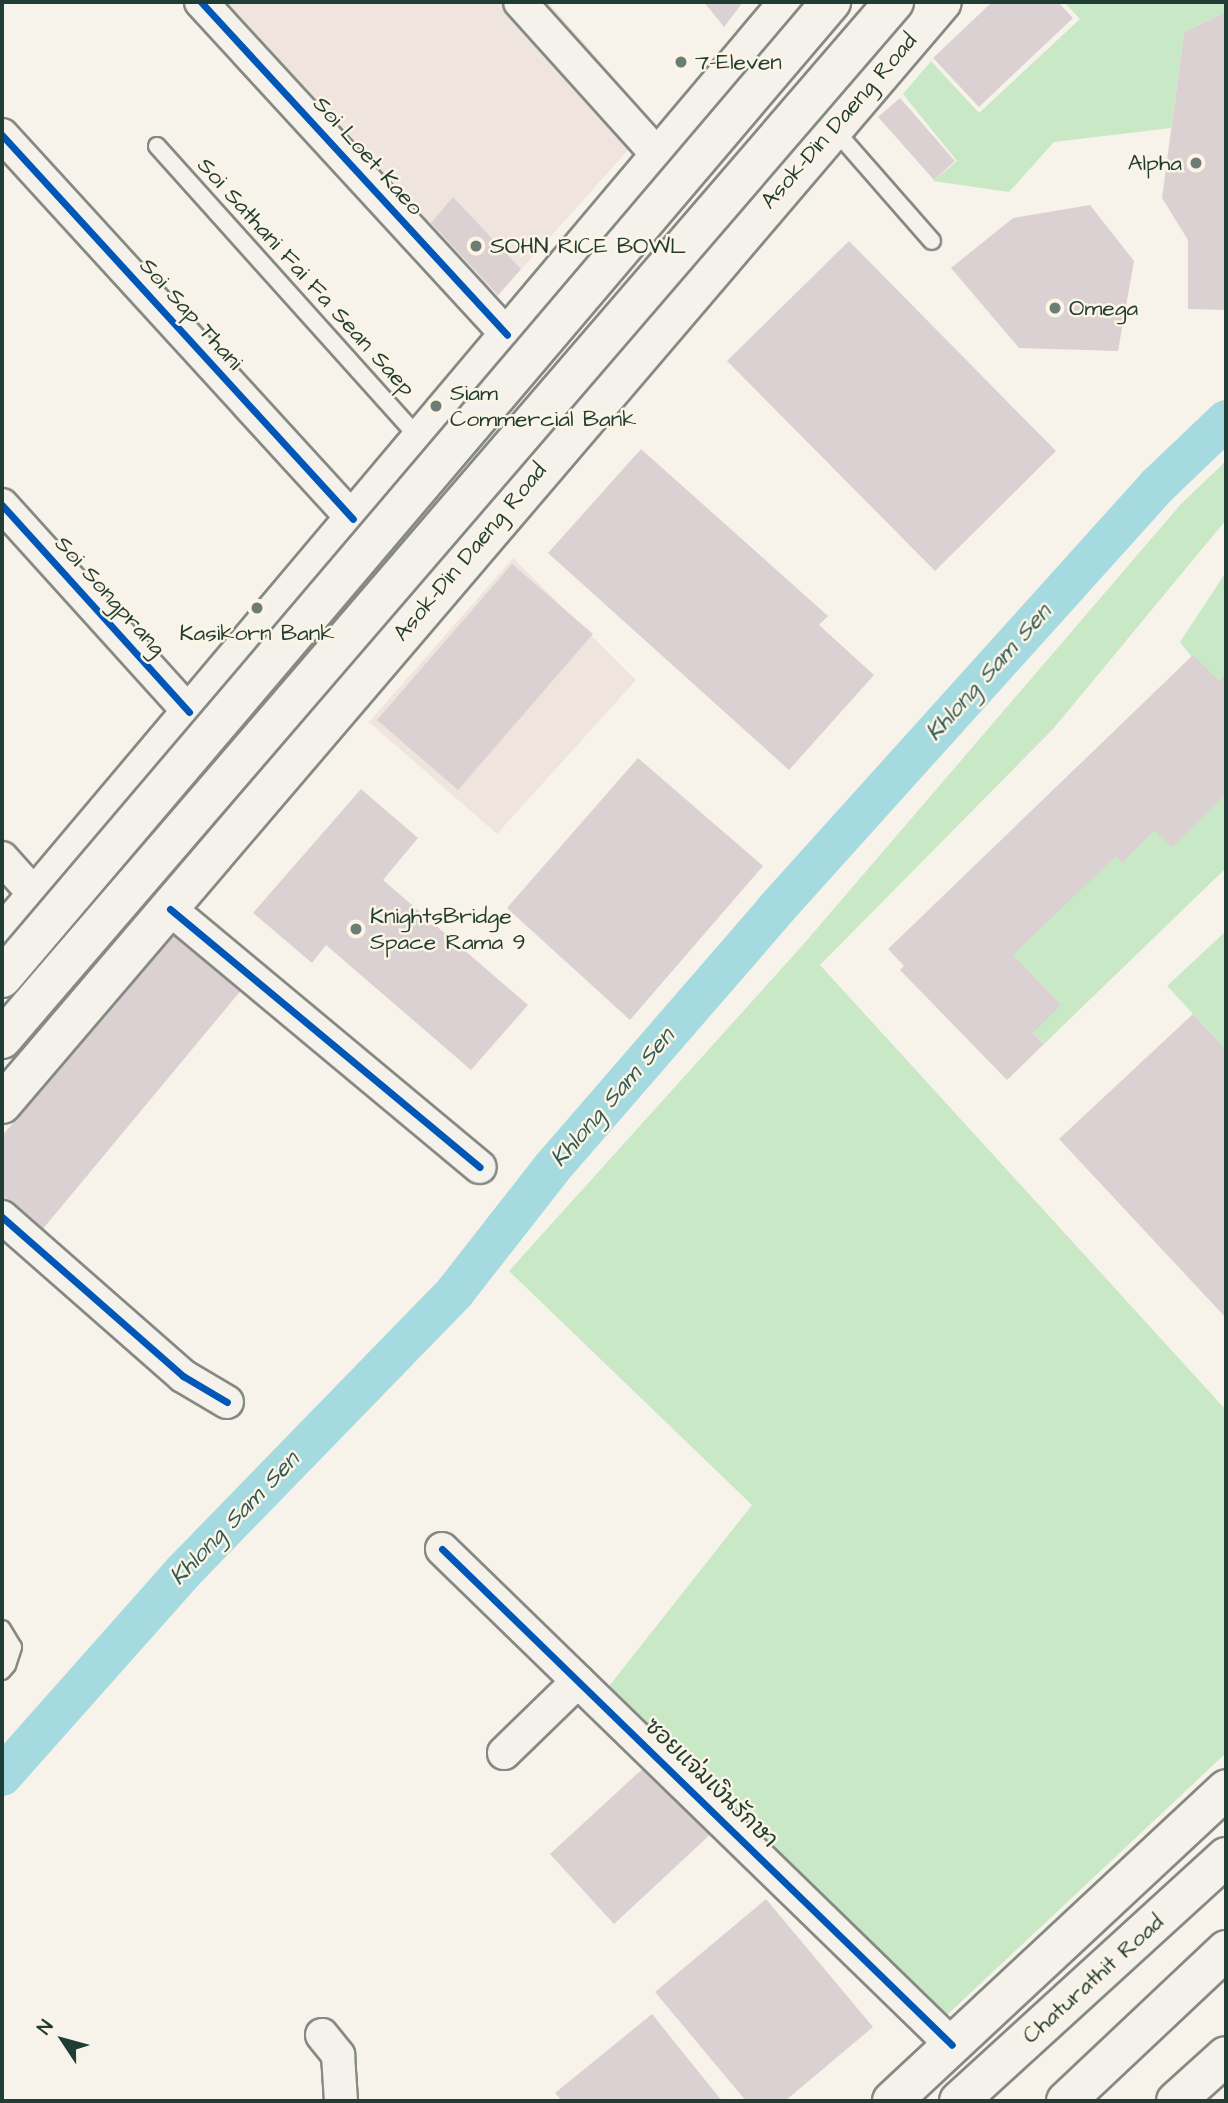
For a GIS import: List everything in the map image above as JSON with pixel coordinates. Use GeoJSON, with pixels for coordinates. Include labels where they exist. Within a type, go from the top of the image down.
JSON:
{"type":"FeatureCollection","features":[{"type":"Feature","properties":{"kind":"main road"},"geometry":{"type":"LineString","coordinates":[[2,936],[789,2]]}},
{"type":"Feature","properties":{"kind":"main road"},"geometry":{"type":"LineString","coordinates":[[2,978],[831,2]]}},
{"type":"Feature","properties":{"kind":"main road","name":"Asok-Din Daeng Road"},"geometry":{"type":"LineString","coordinates":[[2,1040],[894,2]]}},
{"type":"Feature","properties":{"kind":"main road","name":"Asok-Din Daeng Road"},"geometry":{"type":"LineString","coordinates":[[2,1104],[170,909],[490,528],[942,2]]}},
{"type":"Feature","properties":{"kind":"main road"},"geometry":{"type":"LineString","coordinates":[[570,261],[654,337]]}},
{"type":"Feature","properties":{"kind":"main road"},"geometry":{"type":"LineString","coordinates":[[415,446],[490,528]]}},
{"type":"Feature","properties":{"kind":"main road"},"geometry":{"type":"LineString","coordinates":[[892,2101],[1226,1789]]}},
{"type":"Feature","properties":{"kind":"main road","name":"Chaturathit Road"},"geometry":{"type":"LineString","coordinates":[[959,2101],[1226,1857]]}},
{"type":"Feature","properties":{"kind":"main road"},"geometry":{"type":"LineString","coordinates":[[1066,2101],[1226,1950]]}},
{"type":"Feature","properties":{"kind":"main road"},"geometry":{"type":"LineString","coordinates":[[1176,2101],[1226,2056]]}},
{"type":"Feature","properties":{"kind":"street"},"geometry":{"type":"LineString","coordinates":[[520,2],[658,155]]}},
{"type":"Feature","properties":{"kind":"street","name":"Soi Loet Kaeo"},"geometry":{"type":"LineString","coordinates":[[210,5],[506,335]]}},
{"type":"Feature","properties":{"kind":"street","name":"Soi Sap Thani"},"geometry":{"type":"LineString","coordinates":[[2,135],[352,519]]}},
{"type":"Feature","properties":{"kind":"street","name":"Soi Songprang"},"geometry":{"type":"LineString","coordinates":[[2,505],[189,712]]}},
{"type":"Feature","properties":{"kind":"street"},"geometry":{"type":"LineString","coordinates":[[2,858],[36,895]]}},
{"type":"Feature","properties":{"kind":"street"},"geometry":{"type":"LineString","coordinates":[[170,909],[480,1167]]}},
{"type":"Feature","properties":{"kind":"street"},"geometry":{"type":"LineString","coordinates":[[2,1217],[183,1376],[227,1402]]}},
{"type":"Feature","properties":{"kind":"street","name":"ซอยแจ่มเงินรักษา"},"geometry":{"type":"LineString","coordinates":[[442,1549],[953,2045]]}},
{"type":"Feature","properties":{"kind":"street"},"geometry":{"type":"LineString","coordinates":[[504,1753],[578,1681]]}},
{"type":"Feature","properties":{"kind":"street"},"geometry":{"type":"LineString","coordinates":[[322,2035],[338,2055],[341,2101]]}},
{"type":"Feature","properties":{"kind":"lane"},"geometry":{"type":"LineString","coordinates":[[833,128],[932,241]]}},
{"type":"Feature","properties":{"kind":"lane","name":"Soi Sathani Fai Fa Sean Saep"},"geometry":{"type":"LineString","coordinates":[[157,146],[415,446]]}},
{"type":"Feature","properties":{"kind":"lane"},"geometry":{"type":"LineString","coordinates":[[2,1629],[13,1647],[2,1671]]}},
{"type":"Feature","properties":{"kind":"shaded area"},"geometry":{"type":"Polygon","coordinates":[[[206,2],[548,2],[653,122],[477,319],[192,17],[206,2]]]}},
{"type":"Feature","properties":{"kind":"shaded area"},"geometry":{"type":"Polygon","coordinates":[[[513,558],[636,680],[497,834],[369,722],[513,558]]]}},
{"type":"Feature","properties":{"kind":"green space"},"geometry":{"type":"Polygon","coordinates":[[[1064,2],[1224,2],[1226,12],[1184,32],[1171,128],[1054,142],[1009,192],[933,181],[957,161],[903,94],[931,61],[979,113],[1080,19],[1064,2]]]}},
{"type":"Feature","properties":{"kind":"green space"},"geometry":{"type":"Polygon","coordinates":[[[1226,461],[1226,520],[1053,729],[820,965],[1226,1410],[1226,1753],[947,2015],[602,1695],[752,1505],[509,1271],[802,946],[1181,504],[1226,461]]]}},
{"type":"Feature","properties":{"kind":"green space"},"geometry":{"type":"Polygon","coordinates":[[[1226,572],[1226,700],[1180,642],[1226,572]]]}},
{"type":"Feature","properties":{"kind":"green space"},"geometry":{"type":"Polygon","coordinates":[[[1226,767],[1226,868],[1044,1044],[977,974],[1099,844],[1226,767]]]}},
{"type":"Feature","properties":{"kind":"green space"},"geometry":{"type":"Polygon","coordinates":[[[1226,931],[1226,1049],[1167,986],[1226,931]]]}},
{"type":"Feature","properties":{"kind":"building"},"geometry":{"type":"Polygon","coordinates":[[[704,2],[743,2],[724,27],[704,2]]]}},
{"type":"Feature","properties":{"kind":"building"},"geometry":{"type":"Polygon","coordinates":[[[992,2],[1058,2],[1073,18],[979,107],[933,58],[992,2]]]}},
{"type":"Feature","properties":{"kind":"building","name":"Alpha"},"geometry":{"type":"Polygon","coordinates":[[[1226,12],[1226,310],[1188,309],[1188,240],[1162,198],[1184,32],[1226,12]]]}},
{"type":"Feature","properties":{"kind":"building"},"geometry":{"type":"Polygon","coordinates":[[[900,98],[955,161],[934,180],[878,117],[900,98]]]}},
{"type":"Feature","properties":{"kind":"building","name":"SOHN RICE BOWL"},"geometry":{"type":"Polygon","coordinates":[[[453,197],[521,269],[498,295],[431,223],[453,197]]]}},
{"type":"Feature","properties":{"kind":"building","name":"Omega"},"geometry":{"type":"Polygon","coordinates":[[[1090,205],[1134,261],[1118,351],[1019,348],[951,268],[1013,218],[1090,205]]]}},
{"type":"Feature","properties":{"kind":"building"},"geometry":{"type":"Polygon","coordinates":[[[849,241],[1056,451],[935,571],[727,361],[849,241]]]}},
{"type":"Feature","properties":{"kind":"building"},"geometry":{"type":"Polygon","coordinates":[[[641,449],[828,616],[819,625],[874,675],[789,770],[548,553],[641,449]]]}},
{"type":"Feature","properties":{"kind":"building"},"geometry":{"type":"Polygon","coordinates":[[[512,564],[593,634],[458,790],[377,720],[512,564]]]}},
{"type":"Feature","properties":{"kind":"building"},"geometry":{"type":"Polygon","coordinates":[[[1193,655],[1219,681],[1226,674],[1226,794],[1172,847],[1155,830],[1122,863],[1116,856],[1013,955],[1061,1005],[1033,1033],[1044,1044],[1007,1080],[900,970],[904,966],[888,949],[1193,655]]]}},
{"type":"Feature","properties":{"kind":"building"},"geometry":{"type":"Polygon","coordinates":[[[638,758],[763,866],[630,1020],[507,908],[638,758]]]}},
{"type":"Feature","properties":{"kind":"building","name":"KnightsBridge Space Rama 9"},"geometry":{"type":"Polygon","coordinates":[[[361,789],[418,838],[383,880],[528,1005],[471,1070],[326,945],[312,963],[253,913],[361,789]]]}},
{"type":"Feature","properties":{"kind":"building"},"geometry":{"type":"Polygon","coordinates":[[[175,931],[243,988],[37,1236],[2,1207],[2,1136],[175,931]]]}},
{"type":"Feature","properties":{"kind":"building"},"geometry":{"type":"Polygon","coordinates":[[[1193,1014],[1226,1049],[1226,1318],[1059,1139],[1193,1014]]]}},
{"type":"Feature","properties":{"kind":"building"},"geometry":{"type":"Polygon","coordinates":[[[651,1761],[714,1831],[614,1924],[550,1854],[651,1761]]]}},
{"type":"Feature","properties":{"kind":"building"},"geometry":{"type":"Polygon","coordinates":[[[766,1899],[873,2027],[785,2101],[746,2101],[655,1992],[766,1899]]]}},
{"type":"Feature","properties":{"kind":"building"},"geometry":{"type":"Polygon","coordinates":[[[652,2014],[722,2101],[562,2101],[555,2093],[652,2014]]]}},
{"type":"Feature","properties":{"kind":"waterway","name":"Khlong Sam Sen"},"geometry":{"type":"LineString","coordinates":[[2,1776],[183,1572],[455,1292],[551,1169],[775,910],[1157,486],[1226,420]]}},
{"type":"Feature","properties":{"kind":"cycle path"},"geometry":{"type":"LineString","coordinates":[[201,2],[507,335]]}},
{"type":"Feature","properties":{"kind":"cycle path"},"geometry":{"type":"LineString","coordinates":[[2,135],[353,519]]}},
{"type":"Feature","properties":{"kind":"cycle path"},"geometry":{"type":"LineString","coordinates":[[2,505],[189,712]]}},
{"type":"Feature","properties":{"kind":"cycle path"},"geometry":{"type":"LineString","coordinates":[[170,909],[480,1167]]}},
{"type":"Feature","properties":{"kind":"cycle path"},"geometry":{"type":"LineString","coordinates":[[2,1217],[183,1376],[227,1402]]}},
{"type":"Feature","properties":{"kind":"cycle path"},"geometry":{"type":"LineString","coordinates":[[442,1549],[952,2045]]}},
{"type":"Feature","properties":{"kind":"place","name":"7-Eleven"},"geometry":{"type":"Point","coordinates":[681,62]}},
{"type":"Feature","properties":{"kind":"place","name":"Alpha"},"geometry":{"type":"Point","coordinates":[1196,163]}},
{"type":"Feature","properties":{"kind":"place","name":"SOHN RICE BOWL"},"geometry":{"type":"Point","coordinates":[476,246]}},
{"type":"Feature","properties":{"kind":"place","name":"Omega"},"geometry":{"type":"Point","coordinates":[1055,308]}},
{"type":"Feature","properties":{"kind":"place","name":"Siam Commercial Bank"},"geometry":{"type":"Point","coordinates":[436,406]}},
{"type":"Feature","properties":{"kind":"place","name":"Kasikorn Bank"},"geometry":{"type":"Point","coordinates":[257,608]}},
{"type":"Feature","properties":{"kind":"place","name":"KnightsBridge Space Rama 9"},"geometry":{"type":"Point","coordinates":[356,929]}}]}
